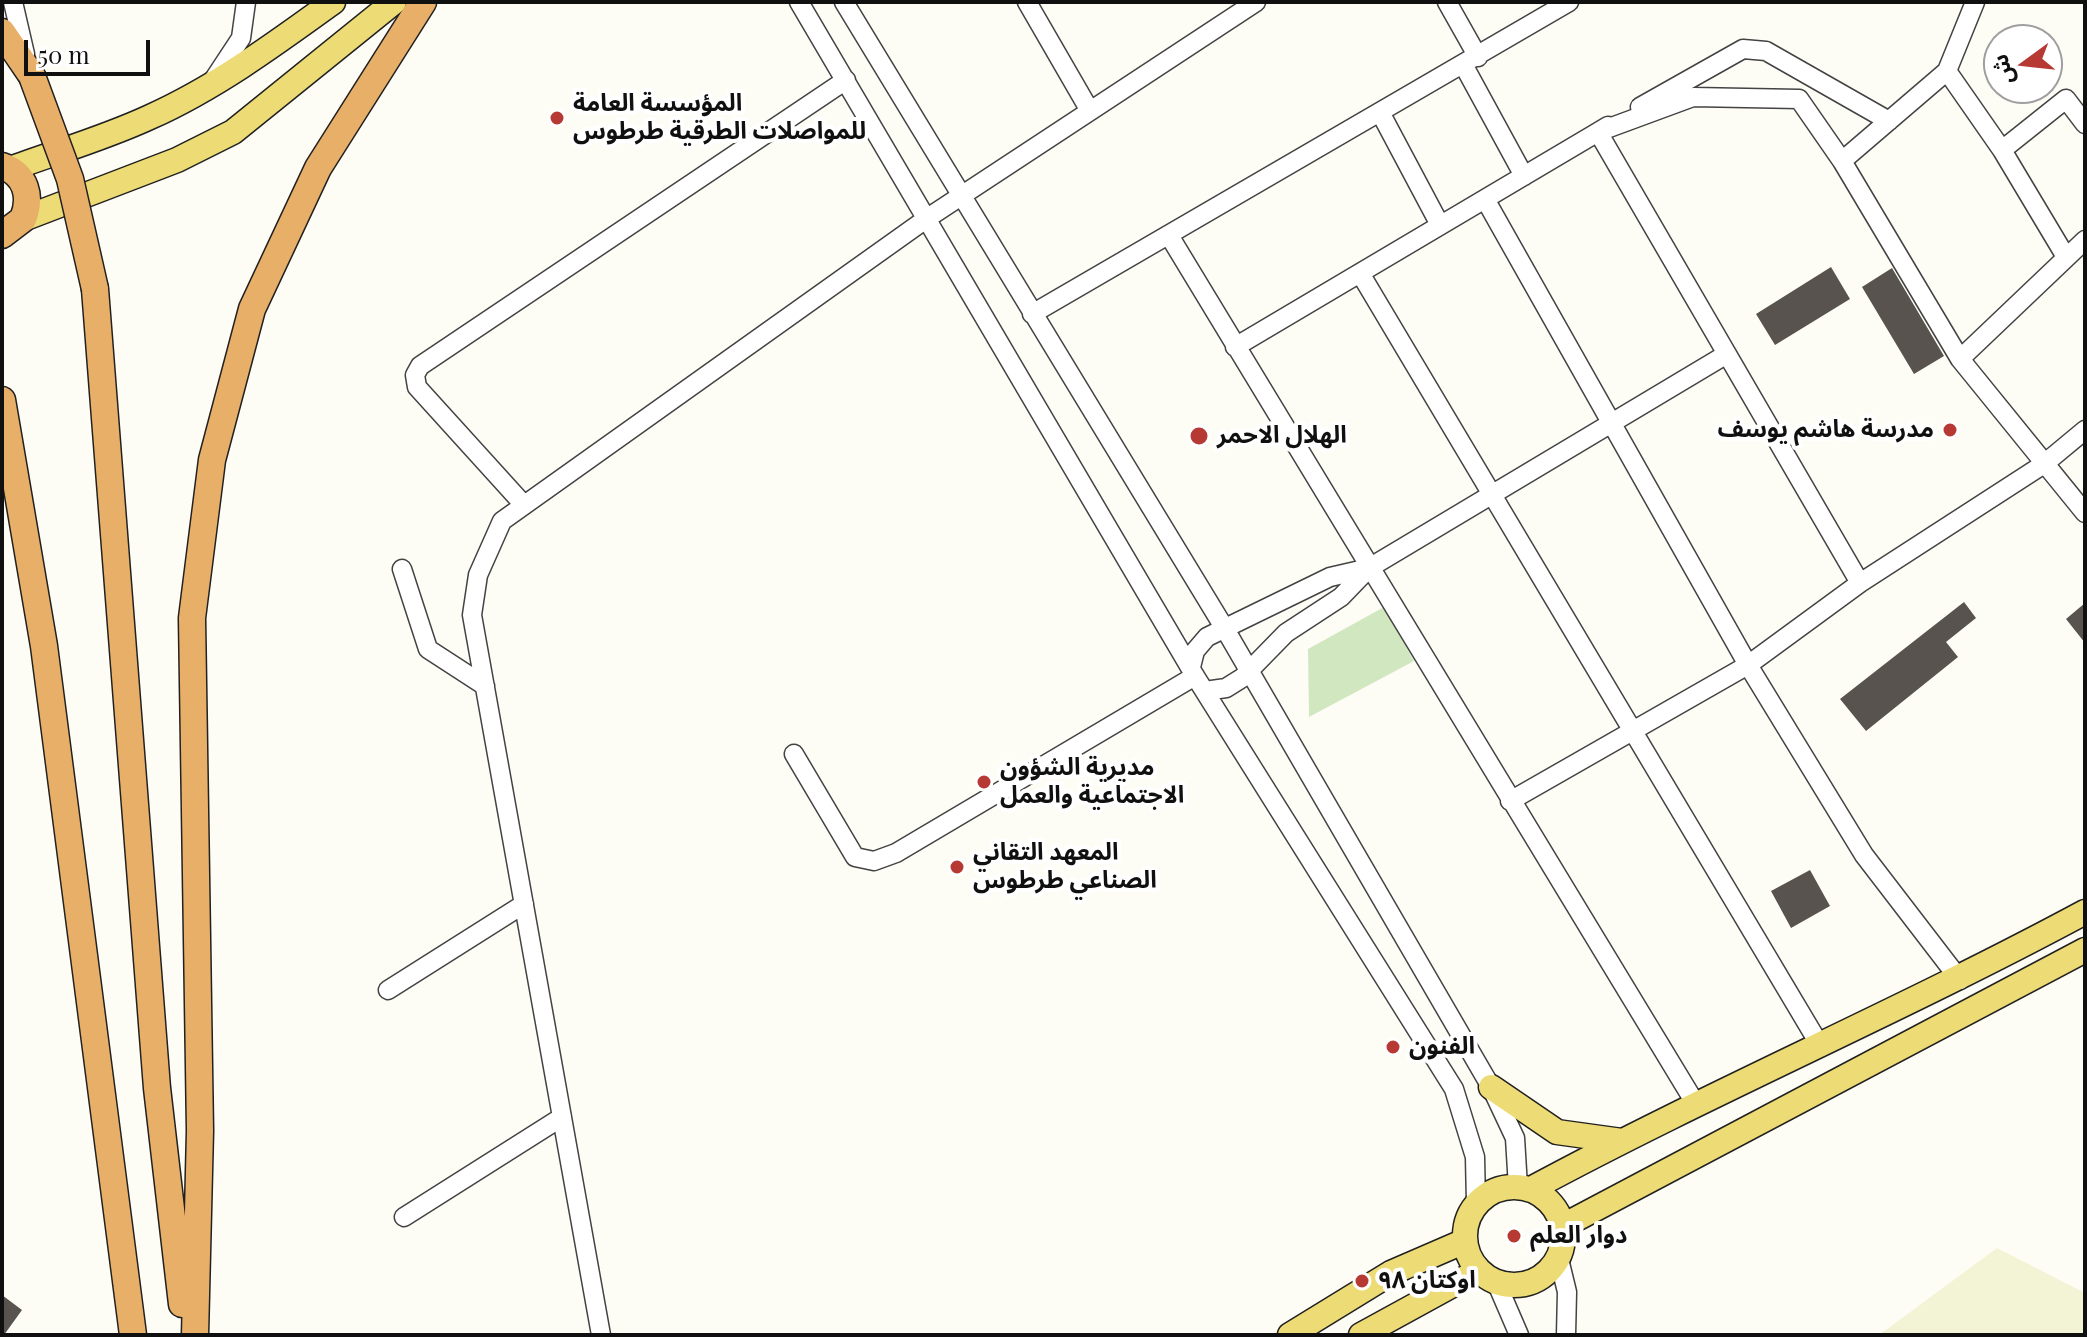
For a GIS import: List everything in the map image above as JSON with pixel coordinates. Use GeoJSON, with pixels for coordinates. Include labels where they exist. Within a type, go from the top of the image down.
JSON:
{"type":"FeatureCollection","features":[{"type":"Feature","properties":{"kind":"highway"},"geometry":{"type":"LineString","coordinates":[[195,1335],[200,1131],[192,618],[212,460],[252,309],[318,168],[423,2]]}},
{"type":"Feature","properties":{"kind":"highway"},"geometry":{"type":"LineString","coordinates":[[2,32],[32,76],[70,179],[95,289],[157,1088],[186,1335]]}},
{"type":"Feature","properties":{"kind":"highway"},"geometry":{"type":"LineString","coordinates":[[2,235],[23,219],[28,197],[25,186],[6,167]]}},
{"type":"Feature","properties":{"kind":"highway"},"geometry":{"type":"LineString","coordinates":[[2,400],[44,646],[133,1335]]}},
{"type":"Feature","properties":{"kind":"main road"},"geometry":{"type":"LineString","coordinates":[[6,167],[148,118],[264,52],[333,2]]}},
{"type":"Feature","properties":{"kind":"main road"},"geometry":{"type":"LineString","coordinates":[[23,219],[177,160],[233,132],[394,2]]}},
{"type":"Feature","properties":{"kind":"main road"},"geometry":{"type":"LineString","coordinates":[[1488,1277],[1465,1241],[1465,1228],[1476,1204],[1501,1188],[1525,1188],[1960,980],[2085,912]]}},
{"type":"Feature","properties":{"kind":"main road"},"geometry":{"type":"LineString","coordinates":[[1563,1226],[2085,950]]}},
{"type":"Feature","properties":{"kind":"main road"},"geometry":{"type":"LineString","coordinates":[[1491,1087],[1557,1132],[1622,1141]]}},
{"type":"Feature","properties":{"kind":"main road"},"geometry":{"type":"LineString","coordinates":[[1361,1335],[1488,1277],[1525,1284],[1550,1271],[1559,1259],[1563,1226],[1552,1204],[1525,1188]]}},
{"type":"Feature","properties":{"kind":"main road"},"geometry":{"type":"LineString","coordinates":[[1290,1335],[1391,1273],[1465,1241]]}},
{"type":"Feature","properties":{"kind":"street"},"geometry":{"type":"LineString","coordinates":[[13,2],[32,76]]}},
{"type":"Feature","properties":{"kind":"street"},"geometry":{"type":"LineString","coordinates":[[210,84],[241,38],[246,2]]}},
{"type":"Feature","properties":{"kind":"street"},"geometry":{"type":"LineString","coordinates":[[799,2],[1197,678],[1454,1089],[1475,1157],[1476,1204]]}},
{"type":"Feature","properties":{"kind":"street"},"geometry":{"type":"LineString","coordinates":[[844,2],[1225,629],[1491,1087],[1515,1138],[1525,1188]]}},
{"type":"Feature","properties":{"kind":"street"},"geometry":{"type":"LineString","coordinates":[[1027,2],[1090,111]]}},
{"type":"Feature","properties":{"kind":"street"},"geometry":{"type":"LineString","coordinates":[[1447,2],[1524,176]]}},
{"type":"Feature","properties":{"kind":"street"},"geometry":{"type":"LineString","coordinates":[[1032,314],[1170,237],[1569,2]]}},
{"type":"Feature","properties":{"kind":"street"},"geometry":{"type":"LineString","coordinates":[[1842,161],[1947,71],[1975,2]]}},
{"type":"Feature","properties":{"kind":"street"},"geometry":{"type":"LineString","coordinates":[[601,1335],[472,615],[478,575],[502,521],[926,219],[1245,5]]}},
{"type":"Feature","properties":{"kind":"street"},"geometry":{"type":"LineString","coordinates":[[1235,347],[1743,49],[1766,51],[1889,121]]}},
{"type":"Feature","properties":{"kind":"street"},"geometry":{"type":"LineString","coordinates":[[1947,71],[2002,150],[2066,257]]}},
{"type":"Feature","properties":{"kind":"street"},"geometry":{"type":"LineString","coordinates":[[524,505],[417,387],[415,375],[420,366],[846,80]]}},
{"type":"Feature","properties":{"kind":"street"},"geometry":{"type":"LineString","coordinates":[[1598,132],[1693,97],[1799,99],[1842,161],[1960,359],[2085,513]]}},
{"type":"Feature","properties":{"kind":"street"},"geometry":{"type":"LineString","coordinates":[[2002,150],[2066,99],[2085,124]]}},
{"type":"Feature","properties":{"kind":"street"},"geometry":{"type":"LineString","coordinates":[[1381,114],[1440,225]]}},
{"type":"Feature","properties":{"kind":"street"},"geometry":{"type":"LineString","coordinates":[[1598,132],[1860,583]]}},
{"type":"Feature","properties":{"kind":"street"},"geometry":{"type":"LineString","coordinates":[[1485,199],[1748,665],[1864,855],[1960,980]]}},
{"type":"Feature","properties":{"kind":"street"},"geometry":{"type":"LineString","coordinates":[[1170,237],[1697,1106]]}},
{"type":"Feature","properties":{"kind":"street"},"geometry":{"type":"LineString","coordinates":[[1960,359],[2085,240]]}},
{"type":"Feature","properties":{"kind":"street"},"geometry":{"type":"LineString","coordinates":[[1360,273],[1821,1047]]}},
{"type":"Feature","properties":{"kind":"street"},"geometry":{"type":"LineString","coordinates":[[794,754],[855,857],[874,861],[896,853],[1197,678],[1226,688],[1249,672],[1286,633],[1341,597],[1369,568],[1727,354]]}},
{"type":"Feature","properties":{"kind":"street"},"geometry":{"type":"LineString","coordinates":[[1510,801],[1748,665],[1860,583],[2044,464],[2085,430]]}},
{"type":"Feature","properties":{"kind":"street"},"geometry":{"type":"LineString","coordinates":[[1197,678],[1200,644],[1330,577],[1369,568]]}},
{"type":"Feature","properties":{"kind":"street"},"geometry":{"type":"LineString","coordinates":[[402,569],[428,649],[485,686]]}},
{"type":"Feature","properties":{"kind":"street"},"geometry":{"type":"LineString","coordinates":[[388,990],[524,904]]}},
{"type":"Feature","properties":{"kind":"street"},"geometry":{"type":"LineString","coordinates":[[404,1217],[562,1117]]}},
{"type":"Feature","properties":{"kind":"street"},"geometry":{"type":"LineString","coordinates":[[1559,1259],[1567,1292],[1566,1335]]}},
{"type":"Feature","properties":{"kind":"street"},"geometry":{"type":"LineString","coordinates":[[1488,1277],[1519,1335]]}},
{"type":"Feature","properties":{"kind":"green space"},"geometry":{"type":"Polygon","coordinates":[[[1384,607],[1414,661],[1309,717],[1308,649],[1384,607]]]}},
{"type":"Feature","properties":{"kind":"green space"},"geometry":{"type":"Polygon","coordinates":[[[1997,1248],[2085,1293],[2085,1335],[1879,1335],[1997,1248]]]}},
{"type":"Feature","properties":{"kind":"building"},"geometry":{"type":"Polygon","coordinates":[[[1831,267],[1850,299],[1775,345],[1756,314],[1831,267]]]}},
{"type":"Feature","properties":{"kind":"building"},"geometry":{"type":"Polygon","coordinates":[[[1892,268],[1944,356],[1914,374],[1862,287],[1892,268]]]}},
{"type":"Feature","properties":{"kind":"building"},"geometry":{"type":"Polygon","coordinates":[[[1964,602],[1976,618],[1946,642],[1958,657],[1866,731],[1840,699],[1964,602]]]}},
{"type":"Feature","properties":{"kind":"building"},"geometry":{"type":"Polygon","coordinates":[[[2085,603],[2085,643],[2066,619],[2085,603]]]}},
{"type":"Feature","properties":{"kind":"building"},"geometry":{"type":"Polygon","coordinates":[[[1810,870],[1830,906],[1791,928],[1771,891],[1810,870]]]}},
{"type":"Feature","properties":{"kind":"building"},"geometry":{"type":"Polygon","coordinates":[[[2,1295],[22,1310],[4,1335],[2,1335],[2,1295]]]}},
{"type":"Feature","properties":{"kind":"place","name":"المؤسسة العامة للمواصلات الطرقية طرطوس"},"geometry":{"type":"Point","coordinates":[557,118]}},
{"type":"Feature","properties":{"kind":"place","name":"مدرسة هاشم يوسف"},"geometry":{"type":"Point","coordinates":[1950,430]}},
{"type":"Feature","properties":{"kind":"place","name":"الهلال الاحمر"},"geometry":{"type":"Point","coordinates":[1199,436]}},
{"type":"Feature","properties":{"kind":"place","name":"مديرية الشؤون الاجتماعية والعمل"},"geometry":{"type":"Point","coordinates":[984,782]}},
{"type":"Feature","properties":{"kind":"place","name":"المعهد التقاني الصناعي طرطوس"},"geometry":{"type":"Point","coordinates":[957,867]}},
{"type":"Feature","properties":{"kind":"place","name":"الفنون"},"geometry":{"type":"Point","coordinates":[1393,1047]}},
{"type":"Feature","properties":{"kind":"place","name":"دوار العلم"},"geometry":{"type":"Point","coordinates":[1514,1236]}},
{"type":"Feature","properties":{"kind":"place","name":"اوكتان ٩٨"},"geometry":{"type":"Point","coordinates":[1362,1281]}}]}
